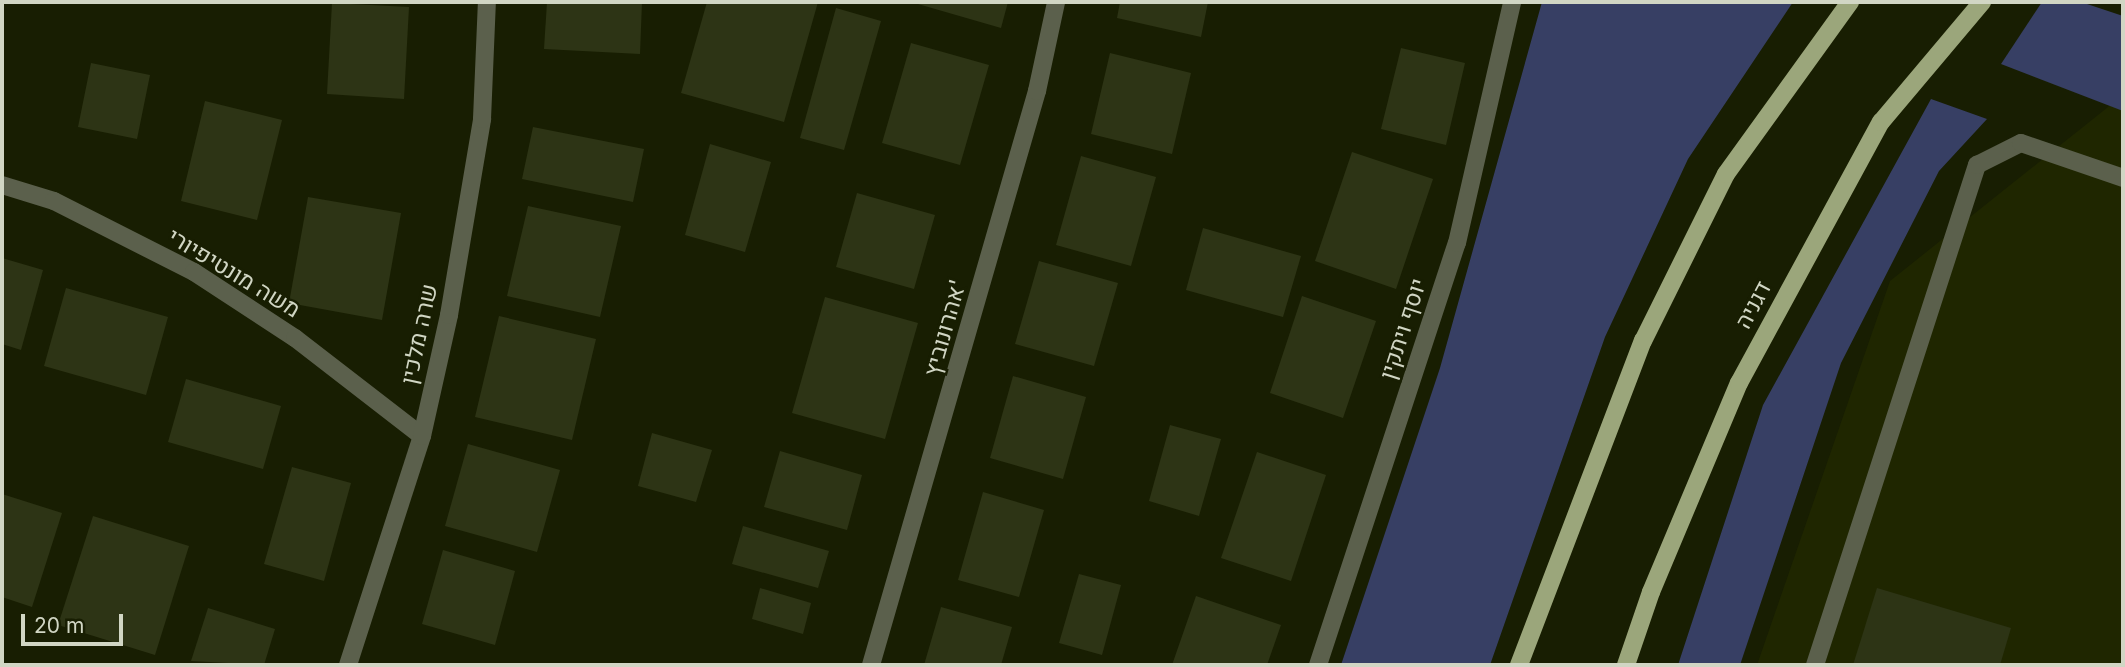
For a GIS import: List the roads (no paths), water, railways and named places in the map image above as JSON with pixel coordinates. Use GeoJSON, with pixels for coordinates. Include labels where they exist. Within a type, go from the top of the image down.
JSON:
{"type":"FeatureCollection","features":[{"type":"Feature","properties":{"kind":"main road"},"geometry":{"type":"LineString","coordinates":[[1519,665],[1643,341],[1726,174],[1850,2]]}},
{"type":"Feature","properties":{"kind":"main road","name":"דגניה"},"geometry":{"type":"LineString","coordinates":[[1626,665],[1651,592],[1745,372],[1881,122],[1982,2]]}},
{"type":"Feature","properties":{"kind":"street","name":"שרה מלכין"},"geometry":{"type":"LineString","coordinates":[[348,665],[422,436],[482,118],[487,2]]}},
{"type":"Feature","properties":{"kind":"street","name":"אהרונוביץ'"},"geometry":{"type":"LineString","coordinates":[[871,665],[1033,104],[1056,2]]}},
{"type":"Feature","properties":{"kind":"street","name":"יוסף ויתקין"},"geometry":{"type":"LineString","coordinates":[[1318,665],[1457,243],[1512,2]]}},
{"type":"Feature","properties":{"kind":"street"},"geometry":{"type":"LineString","coordinates":[[1815,665],[1977,165],[2021,143],[2123,178]]}},
{"type":"Feature","properties":{"kind":"street","name":"משה מונטיפיורי"},"geometry":{"type":"LineString","coordinates":[[2,185],[54,201],[194,272],[295,338],[422,436]]}}]}
